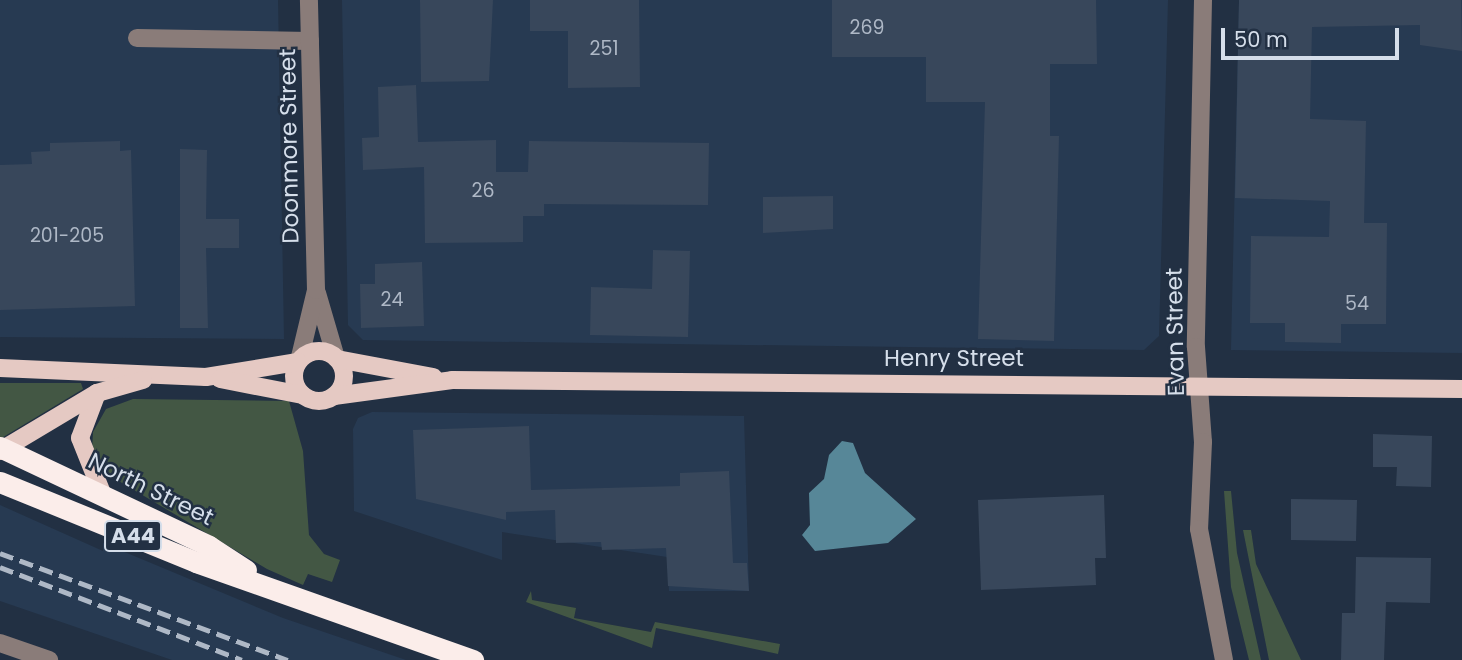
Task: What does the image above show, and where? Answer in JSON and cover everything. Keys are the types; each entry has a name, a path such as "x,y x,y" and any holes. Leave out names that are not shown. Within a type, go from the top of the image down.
{"highway":[{"name":"North Street","path":"2,449 102,493 209,546 269,584"},
{"name":"North Street","path":"0,482 196,562 269,584 473,660"}],"main road":[{"path":"0,368 210,377 320,401 334,396 344,378 337,359 321,351 298,362 210,377"},
{"name":"Henry Street","path":"337,359 447,380"},
{"path":"298,362 294,383 302,395"},
{"path":"2,449 97,393 160,376"},
{"name":"Henry Street","path":"334,396 447,380 1462,389"},
{"path":"97,393 80,438 102,493"}],"street":[{"name":"Doonmore Street","path":"298,362 316,290 309,0"},
{"name":"Evan Street","path":"1203,0 1199,529 1224,660"},
{"path":"136,38 310,41"},
{"name":"Doonmore Street","path":"316,290 337,359"},
{"path":"0,643 20,655 49,660"}],"shaded area":[{"path":"0,0 278,0 284,339 0,337"},
{"path":"342,0 1168,0 1159,336 1144,350 363,340 348,325"},
{"path":"1239,0 1462,0 1462,353 1231,350"},
{"path":"372,412 744,416 749,591 669,591 667,557 502,532 502,560 354,511 353,429 358,418"},
{"path":"842,441 853,443 865,473 916,519 888,543 815,551 802,535 810,525 809,493 824,479 829,455"},
{"path":"0,505 103,551 103,543 283,618 406,660 172,660 0,601"}],"green space":[{"path":"0,383 81,383 83,389 0,439"},
{"path":"133,399 289,401 303,451 309,535 324,554 340,560 332,582 308,574 303,585 267,569 112,477 92,451 93,432 106,409"},
{"path":"1224,491 1231,491 1237,553 1261,660 1249,660 1231,587"},
{"path":"1243,530 1251,530 1256,564 1301,660 1269,660"},
{"path":"531,591 532,600 576,608 574,618 651,632 655,622 780,644 778,654 656,628 652,648 526,602"}],"building":[{"path":"420,0 493,0 489,81 421,82"},
{"path":"530,0 639,0 640,87 568,88 568,31 530,31"},
{"path":"832,0 1096,0 1097,64 1050,64 1050,136 1059,136 1054,341 978,339 985,102 926,102 926,57 832,57"},
{"path":"1239,0 1461,0 1462,51 1420,45 1420,25 1312,27 1310,119 1366,121 1364,223 1387,223 1386,324 1341,324 1341,343 1285,342 1285,323 1250,323 1251,236 1329,237 1330,201 1235,198"},
{"path":"416,85 418,142 496,140 496,172 528,172 529,141 709,143 708,205 544,204 544,216 523,216 523,242 425,243 424,167 363,170 362,138 379,137 378,87"},
{"path":"120,141 120,151 131,150 135,306 0,310 0,165 32,164 31,152 50,151 50,143"},
{"path":"180,149 207,150 206,219 239,219 239,248 206,248 208,328 180,328"},
{"path":"833,196 833,229 763,233 763,197"},
{"path":"653,250 690,251 688,337 590,335 591,287 652,289"},
{"path":"422,262 424,326 361,328 360,284 375,284 375,264"},
{"path":"529,426 531,490 680,486 680,473 729,471 733,563 747,563 749,591 668,586 666,548 602,550 601,542 556,543 555,510 506,512 506,520 416,499 413,430"},
{"path":"1373,434 1432,436 1431,487 1396,486 1397,467 1373,467"},
{"path":"1104,495 1106,558 1095,558 1096,585 981,590 978,500"},
{"path":"1291,499 1357,500 1356,541 1291,540"},
{"path":"1356,557 1431,558 1430,603 1386,602 1384,660 1341,660 1342,613 1355,613"}],"railway":[{"path":"0,553 288,660"},
{"path":"0,567 242,660"}]}
